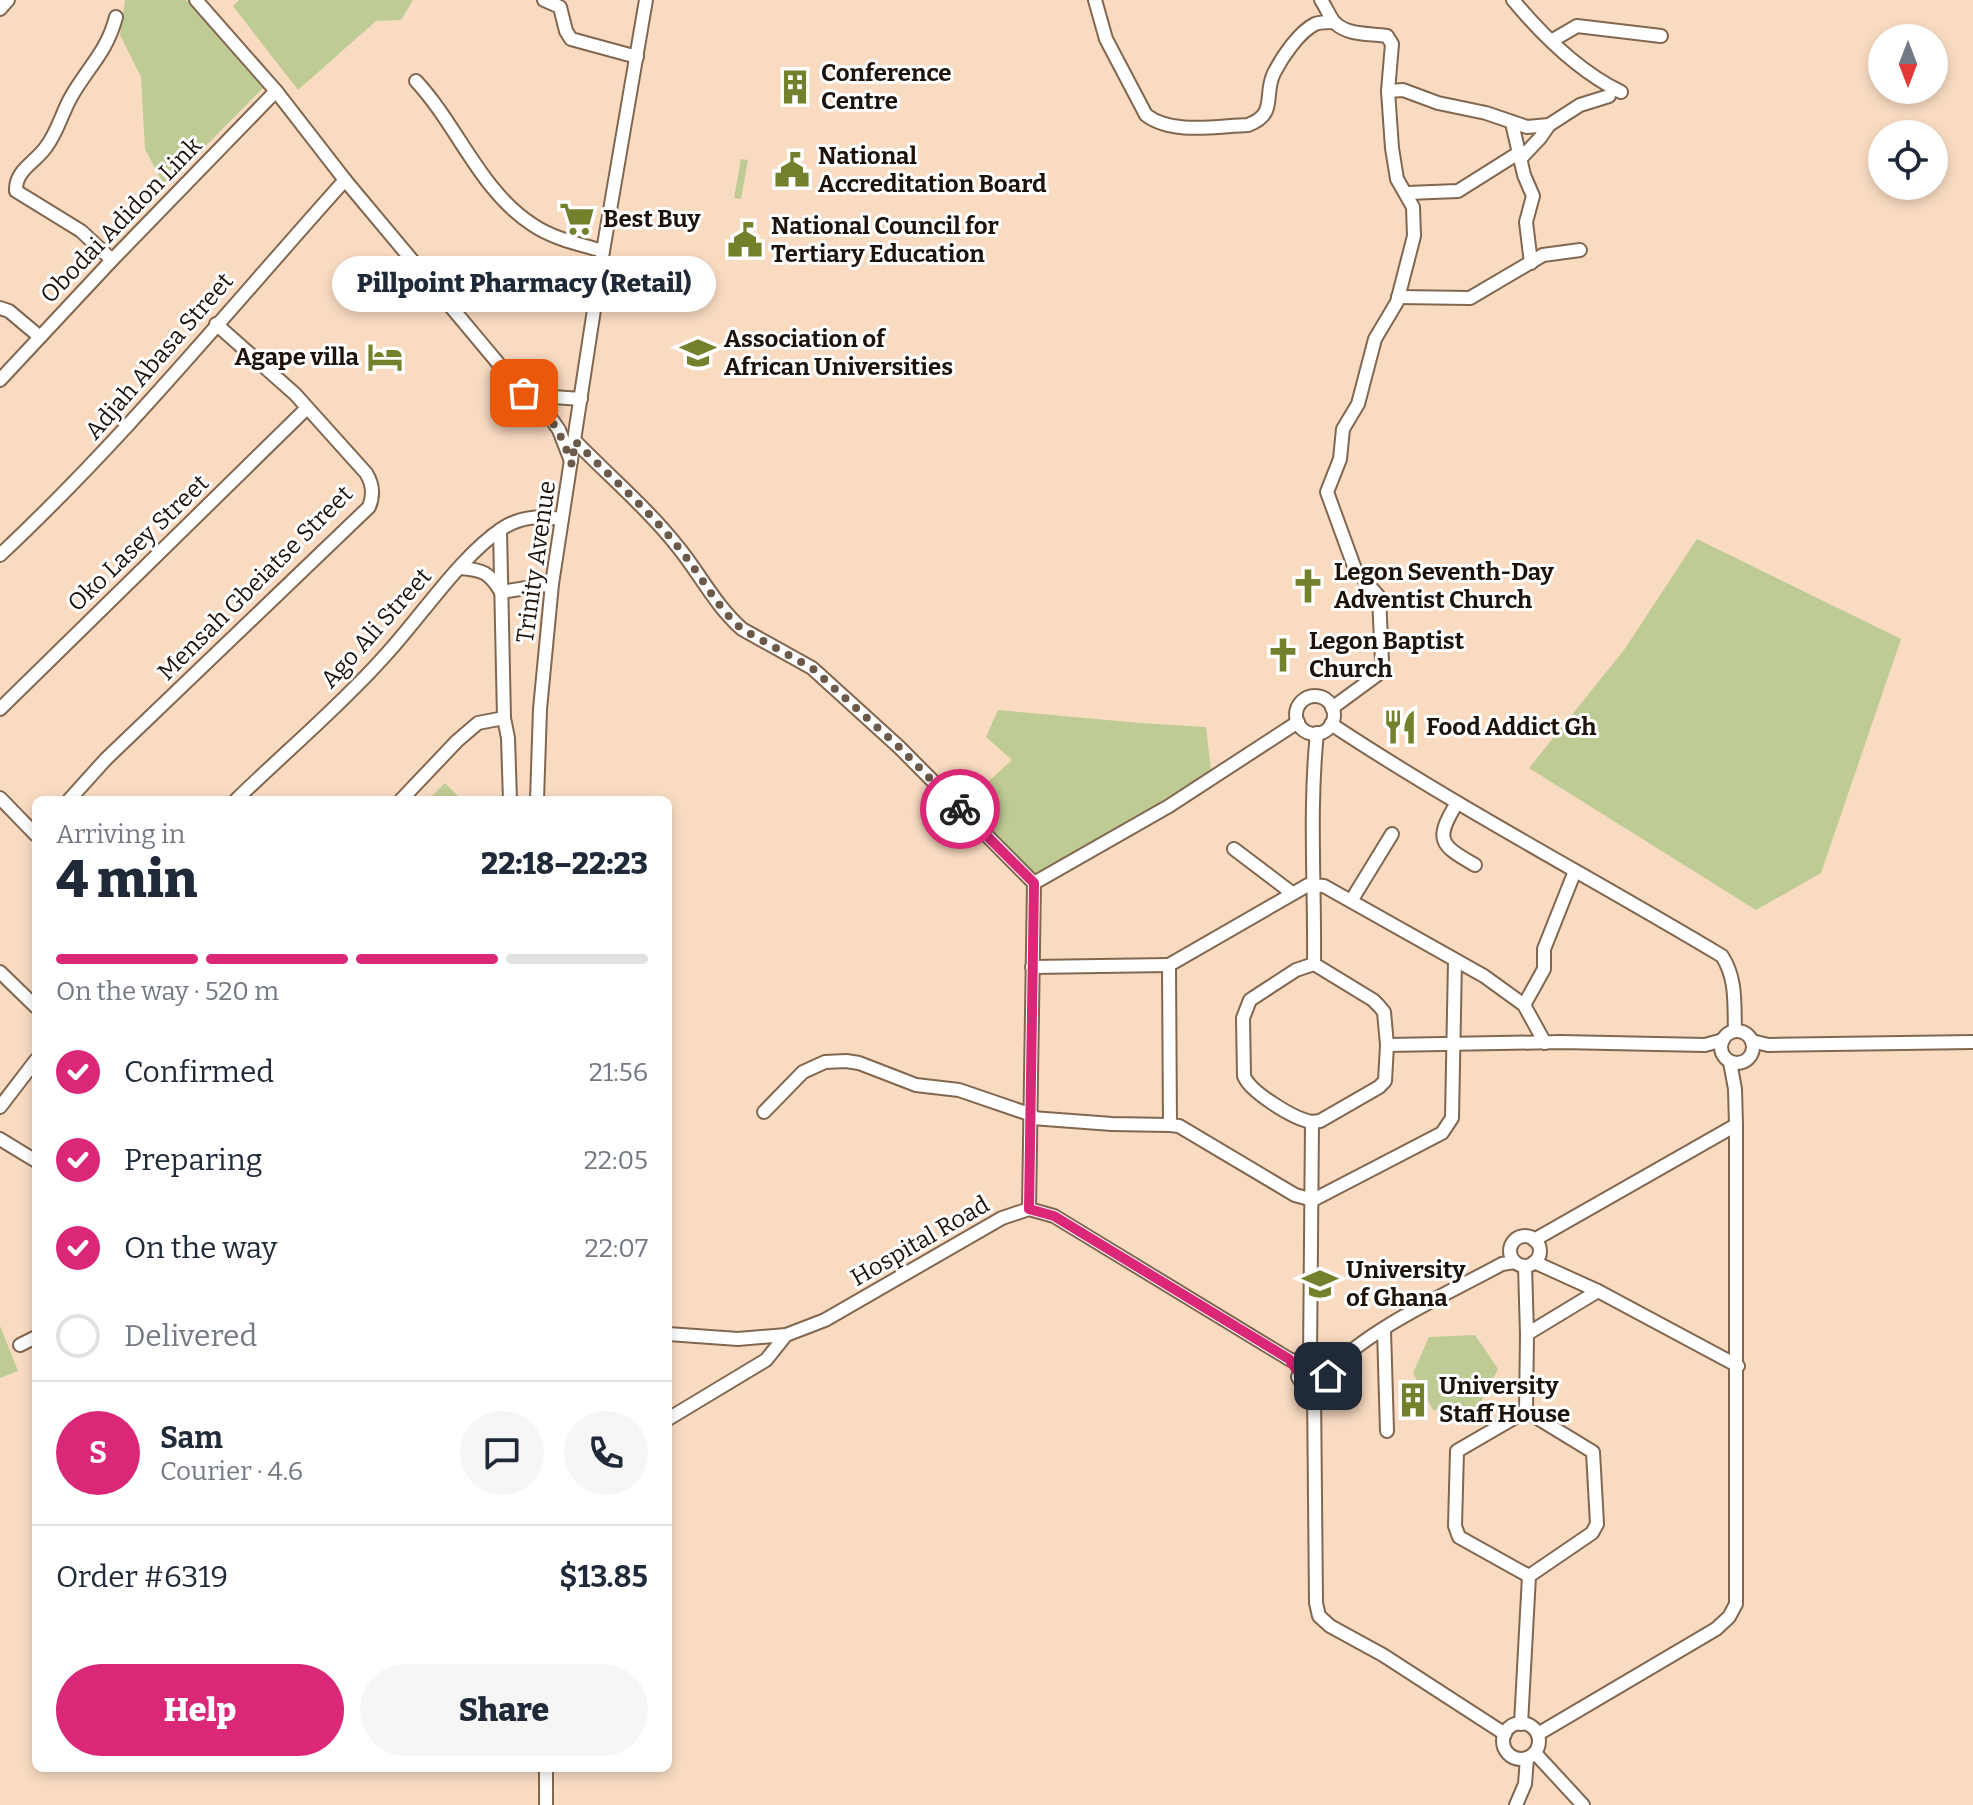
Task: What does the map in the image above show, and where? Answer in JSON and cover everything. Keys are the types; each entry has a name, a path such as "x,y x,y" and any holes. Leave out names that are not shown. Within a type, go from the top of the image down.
{"street":[{"path":"0,9 8,0"},
{"path":"196,0 276,91 345,180 518,387 548,414 559,430 572,465"},
{"path":"544,0 560,7 571,39 637,57"},
{"name":"Trinity Avenue","path":"537,796 540,709 552,584 603,251 646,0"},
{"path":"1095,0 1106,39 1146,115 1185,128 1257,122 1267,111 1274,73 1299,38 1316,23 1334,22"},
{"path":"1321,0 1334,22 1356,34 1387,36 1392,44 1388,91 1396,174 1413,207 1414,236 1398,297 1375,339 1358,404 1343,429 1340,459 1327,492 1355,569 1379,597 1381,668 1377,675 1332,708"},
{"path":"1407,193 1458,191 1520,155 1549,125 1580,105 1615,94 1588,74 1553,40 1542,35 1513,0"},
{"path":"112,260 81,231 15,188 17,177 47,147 71,96 110,39 116,17"},
{"path":"1553,40 1577,26 1661,36"},
{"path":"416,81 432,98 490,187 520,216 545,232 603,251"},
{"path":"1388,91 1403,90 1438,103 1486,113 1527,127 1549,125"},
{"name":"Obodai Adidon Link","path":"0,380 276,91"},
{"path":"1512,123 1524,175 1533,196 1526,222 1531,263"},
{"name":"Adjah Abasa Street","path":"0,555 48,511 119,437 345,180"},
{"path":"1398,297 1470,298 1551,253 1580,250"},
{"path":"0,308 9,311 40,337"},
{"name":"Mensah Gbeiatse Street","path":"73,796 106,759 369,507 372,498 371,481 307,408 216,324"},
{"path":"518,387 553,397 581,399"},
{"name":"Oko Lasey Street","path":"0,709 307,408"},
{"path":"575,441 680,548 708,591 733,621 812,668 899,747 1034,883 1029,1209"},
{"name":"Ago Ali Street","path":"240,796 382,660 460,568 500,530 518,519 540,516 562,519"},
{"path":"500,530 504,718 508,738 510,796"},
{"path":"460,568 476,569 491,575 501,592"},
{"path":"501,592 552,584"},
{"path":"1307,698 1325,699 1332,708 1331,724 1317,733 1305,731 1298,722 1299,705 1307,698"},
{"path":"405,796 478,723 504,718"},
{"path":"1034,883 1169,806 1298,722"},
{"path":"1331,724 1457,803 1722,956 1733,981 1735,1031 1722,1045 1387,1045"},
{"path":"1314,964 1311,787 1317,733"},
{"path":"0,798 32,831"},
{"path":"1457,803 1444,827 1443,841 1447,848 1475,865"},
{"path":"1351,901 1392,834"},
{"path":"1234,849 1292,893"},
{"path":"1524,1005 1544,969 1544,949 1575,871"},
{"path":"1032,967 1169,965 1292,893 1315,884 1484,976 1524,1005 1545,1043"},
{"path":"764,1112 803,1072 825,1062 859,1063 916,1085 959,1090 1032,1116 1179,1126 1295,1195 1313,1200 1442,1133 1448,1127 1452,1118 1455,960"},
{"path":"1314,964 1379,1006 1384,1012 1387,1045 1387,1076 1379,1087 1320,1121 1312,1122 1252,1090 1247,1084 1244,1076 1244,1009 1250,1000 1296,970 1314,964"},
{"path":"1169,965 1170,1125"},
{"path":"0,972 32,1003"},
{"path":"1735,1031 1742,1032 1752,1047"},
{"path":"1736,1062 1752,1047 1768,1045 1973,1042"},
{"path":"1538,1734 1716,1629 1729,1617 1736,1604 1736,1062 1722,1045"},
{"path":"0,1107 32,1065"},
{"path":"1312,1122 1312,1366 1324,1385 1314,1389 1300,1382 1312,1366 1339,1360 1384,1330 1517,1262 1550,1232 1736,1125"},
{"path":"0,1139 32,1159"},
{"name":"Hospital Road","path":"672,1334 738,1339 786,1335 825,1320 1002,1218 1029,1209 1042,1211 1067,1223 1289,1359 1312,1366"},
{"path":"1526,1411 1527,1334 1517,1262 1517,1239 1527,1237 1536,1244"},
{"path":"1517,1262 1598,1291 1738,1366"},
{"path":"1527,1334 1598,1291"},
{"path":"1384,1330 1387,1431"},
{"path":"672,1417 766,1360 786,1335"},
{"path":"20,1345 32,1339"},
{"path":"1314,1389 1316,1603 1319,1616 1330,1626 1383,1655 1505,1734"},
{"path":"1526,1411 1593,1452 1597,1524 1592,1533 1529,1576"},
{"path":"1526,1411 1457,1451 1455,1526 1459,1537 1529,1576"},
{"path":"1521,1724 1529,1576"},
{"path":"1516,1805 1525,1784 1531,1755 1539,1744 1538,1734 1531,1726 1512,1726 1505,1734 1504,1744 1508,1753 1517,1758 1531,1755"},
{"path":"1531,1755 1583,1805"},
{"path":"546,1772 546,1805"}],"green space":[{"path":"125,0 186,0 263,88 165,187 145,149 141,77 120,35"},
{"path":"239,0 413,0 401,20 376,21 298,90 233,6"},
{"path":"741,159 748,160 741,199 734,198"},
{"path":"1697,539 1901,639 1821,873 1756,910 1529,768 1624,650"},
{"path":"998,710 1206,727 1211,771 1035,877 964,804 1012,760 986,737"},
{"path":"445,783 458,796 432,796"},
{"path":"0,1326 18,1371 0,1378"},
{"path":"1475,1335 1498,1369 1477,1409 1433,1410 1413,1373 1429,1337"}],"way so far":[{"path":"524,393 548,414 559,430 572,465 575,441 680,548 708,591 733,621 754,637 812,668 899,747 960,809"}],"place":[{"name":"Conference Centre","path":"795,87"},
{"name":"National Accreditation Board","path":"792,170"},
{"name":"Best Buy","path":"577,219"},
{"name":"National Council for Tertiary Education","path":"745,240"},
{"name":"Association of African Universities","path":"698,353"},
{"name":"Agape villa","path":"385,357"},
{"name":"Pillpoint Pharmacy (Retail)","path":"524,393"},
{"name":"Legon Seventh-Day Adventist Church","path":"1308,586"},
{"name":"Legon Baptist Church","path":"1283,655"},
{"name":"Food Addict Gh","path":"1400,727"},
{"name":"University of Ghana","path":"1320,1284"},
{"name":"University Staff House","path":"1413,1400"}],"route":[{"path":"960,809 1034,883 1029,1209 1054,1216 1115,1252 1289,1359 1298,1372 1301,1364 1310,1359 1321,1362 1328,1376"}]}
